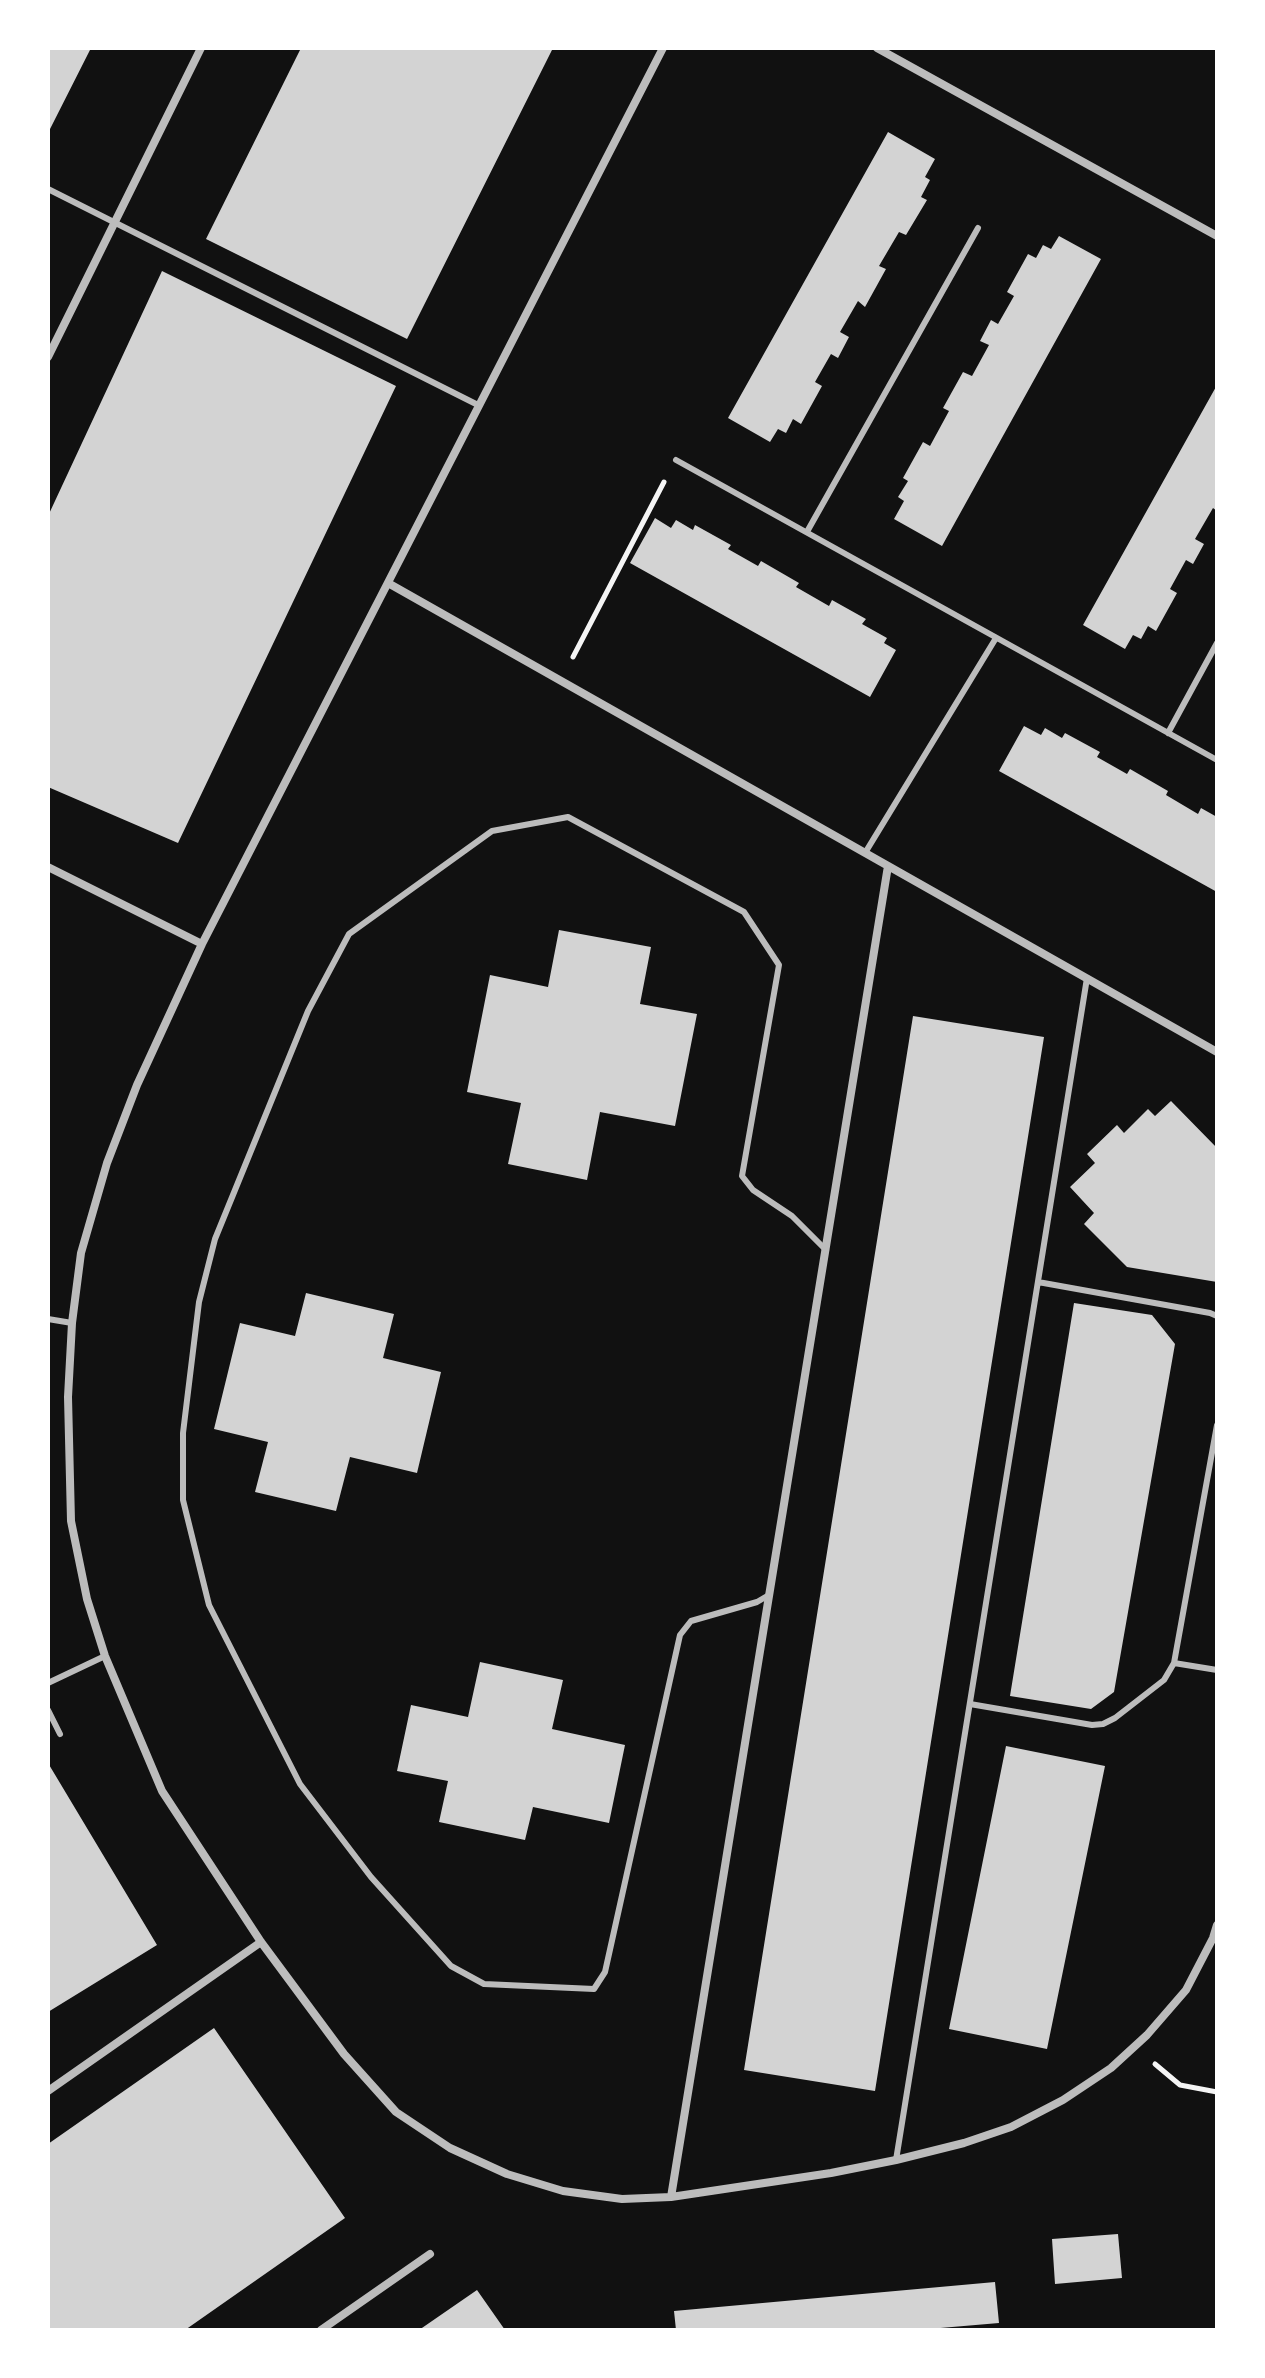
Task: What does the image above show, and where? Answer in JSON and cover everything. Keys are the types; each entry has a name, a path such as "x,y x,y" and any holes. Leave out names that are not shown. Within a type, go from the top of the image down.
{"street":[{"path":"48,357 201,48"},
{"path":"663,48 202,944 137,1085 107,1163 81,1253 72,1323 68,1397 71,1521 87,1599 105,1656 162,1791 261,1942 344,2054 396,2112 450,2148 507,2174 563,2191 622,2199 671,2197 896,2160 964,2143 1011,2127 1087,2084 1134,2047 1186,1990 1217,1925"},
{"path":"877,48 1217,236"},
{"path":"388,583 1217,1052"},
{"path":"671,2197 888,866"},
{"path":"48,867 202,944"},
{"path":"48,2091 261,1942"},
{"path":"321,2330 430,2254"}],"lane":[{"path":"48,189 478,405"},
{"path":"808,530 978,228"},
{"path":"676,460 808,530 1217,760"},
{"path":"865,853 996,638"},
{"path":"1168,733 1217,643"},
{"path":"769,1595 757,1602 691,1621 680,1635 605,1972 594,1989 484,1984 451,1966 371,1877 300,1784 209,1605 183,1500 183,1433 199,1302 215,1239 308,1011 349,934 492,831 568,817 744,912 779,965 742,1176 753,1190 792,1216 826,1250"},
{"path":"896,2160 1087,978"},
{"path":"1038,1282 1217,1316"},
{"path":"48,1319 72,1323"},
{"path":"970,1704 1092,1725 1103,1724 1164,1680 1174,1663 1217,1425"},
{"path":"48,1683 105,1656"},
{"path":"1174,1663 1217,1670"},
{"path":"48,1710 60,1734"}],"path":[{"path":"561,681 676,460"},
{"path":"1134,2047 1180,2085 1217,2092"}],"building":[{"path":"48,48 91,48 48,133"},
{"path":"301,48 553,48 407,339 206,239"},
{"path":"888,132 935,159 925,177 930,180 921,197 927,200 906,235 899,232 879,266 886,269 865,307 858,301 840,332 849,337 838,358 831,354 815,382 822,386 801,424 793,419 786,433 778,429 770,442 728,418"},
{"path":"1059,236 1101,259 942,546 894,519 904,501 898,497 908,481 903,478 923,442 930,446 949,411 943,408 963,372 972,376 989,345 980,341 991,320 998,324 1014,296 1007,292 1028,254 1036,258 1043,245 1051,249"},
{"path":"162,271 396,386 178,843 48,787 48,516"},
{"path":"1217,385 1217,511 1213,508 1195,539 1204,544 1193,564 1186,560 1170,589 1177,593 1156,631 1148,626 1141,639 1133,635 1125,649 1083,625"},
{"path":"655,518 671,528 676,520 693,530 695,525 731,545 728,549 758,566 761,561 799,583 796,587 829,606 832,600 866,619 862,624 887,638 884,643 896,650 870,697 630,563"},
{"path":"1024,726 1041,735 1045,728 1062,738 1065,733 1100,752 1097,757 1127,774 1130,769 1168,791 1166,795 1198,814 1201,808 1217,817 1217,892 999,771"},
{"path":"559,930 651,947 640,1004 697,1014 675,1126 600,1112 587,1180 508,1164 521,1103 467,1092 490,975 548,987"},
{"path":"913,1016 1044,1037 875,2091 744,2070"},
{"path":"1171,1101 1217,1148 1217,1282 1127,1267 1084,1224 1094,1213 1070,1187 1095,1163 1087,1154 1117,1125 1124,1133 1148,1109 1155,1116"},
{"path":"306,1293 394,1314 383,1358 441,1372 417,1473 350,1457 336,1511 255,1492 268,1442 214,1429 240,1323 295,1336"},
{"path":"1074,1303 1152,1315 1175,1344 1114,1692 1091,1709 1010,1696"},
{"path":"480,1662 563,1680 552,1729 625,1745 609,1823 533,1807 525,1840 439,1822 448,1781 397,1771 411,1705 468,1717"},
{"path":"1006,1746 1105,1766 1047,2049 949,2029"},
{"path":"48,1763 157,1945 48,2012"},
{"path":"214,2028 345,2218 185,2330 48,2330 48,2144"},
{"path":"1118,2234 1122,2278 1055,2284 1052,2239"},
{"path":"995,2282 999,2323 917,2330 676,2330 674,2311"},
{"path":"477,2290 505,2330 419,2330"}]}
